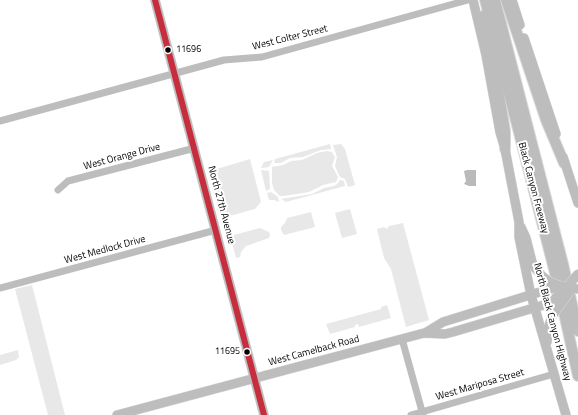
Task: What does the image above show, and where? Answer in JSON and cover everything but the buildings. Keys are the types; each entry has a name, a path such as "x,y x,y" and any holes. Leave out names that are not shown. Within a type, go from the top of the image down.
{"highway":[{"path":"479,0 501,106 505,131 505,149"},
{"name":"Black Canyon Freeway","path":"485,0 554,265 578,376"},
{"path":"490,0 528,146 578,350"},
{"path":"495,0 561,256 578,331"},
{"name":"Black Canyon Freeway","path":"501,0 572,291"},
{"path":"506,0 546,120 564,163"}],"main road":[{"name":"North 27th Avenue","path":"155,0 264,415"},
{"name":"North Black Canyon Highway","path":"473,0 500,132 505,149 519,222 519,237 531,295 566,415"},
{"path":"512,0 578,203"},
{"path":"519,222 526,238 535,268 550,282 572,291"},
{"path":"548,353 548,329 552,316 572,291 578,274"},
{"name":"West Camelback Road","path":"117,415 424,333 443,322 543,291 572,291"},
{"name":"West Camelback Road","path":"424,333 446,334 547,304 572,291"}],"street":[{"name":"West Colter Street","path":"0,121 224,60 262,56 468,0"},
{"name":"West Orange Drive","path":"58,190 68,181 195,148"},
{"name":"West Medlock Drive","path":"0,288 216,230"},
{"path":"402,339 422,414"},
{"name":"West Mariposa Street","path":"411,415 422,414 554,374"}],"shaded area":[{"path":"330,144 331,149 321,150 303,157 290,158 281,163 274,163 275,159"},
{"path":"341,144 345,149 355,185 348,187 345,179 340,177 335,166 337,157 333,145"},
{"path":"327,151 332,152 335,157 332,166 338,177 336,182 323,185 309,192 284,196 280,196 274,190 272,183 272,167 283,165 291,161 302,160 317,153"},
{"path":"250,159 261,202 255,209 222,218 210,171"},
{"path":"273,160 269,167 261,168 264,162"},
{"path":"261,170 269,171 270,189 266,191"},
{"path":"476,170 476,186 464,184 466,181 464,171"},
{"path":"340,180 344,181 345,186 286,202 281,199 312,194 324,188 334,186"},
{"path":"271,192 278,197 279,202 269,200 267,193"},
{"path":"350,209 357,234 342,238 335,213"},
{"path":"311,212 315,227 284,235 281,227 287,218"},
{"path":"403,223 429,320 406,327 391,269 384,258 377,229 384,227 387,229 389,226"},
{"path":"260,228 269,232 269,238 246,246 241,252 240,257 236,258 230,236"},
{"path":"32,285 65,415 48,415 15,289"},
{"path":"387,305 391,318 359,327 358,324 355,325 355,327 330,334 326,324 381,309 381,307"},
{"path":"18,350 19,357 16,360 0,365 0,355"}],"transit line":[{"path":"155,0 264,415"}],"place":[{"name":"11696","path":"168,50"},
{"name":"11695","path":"247,352"}]}
